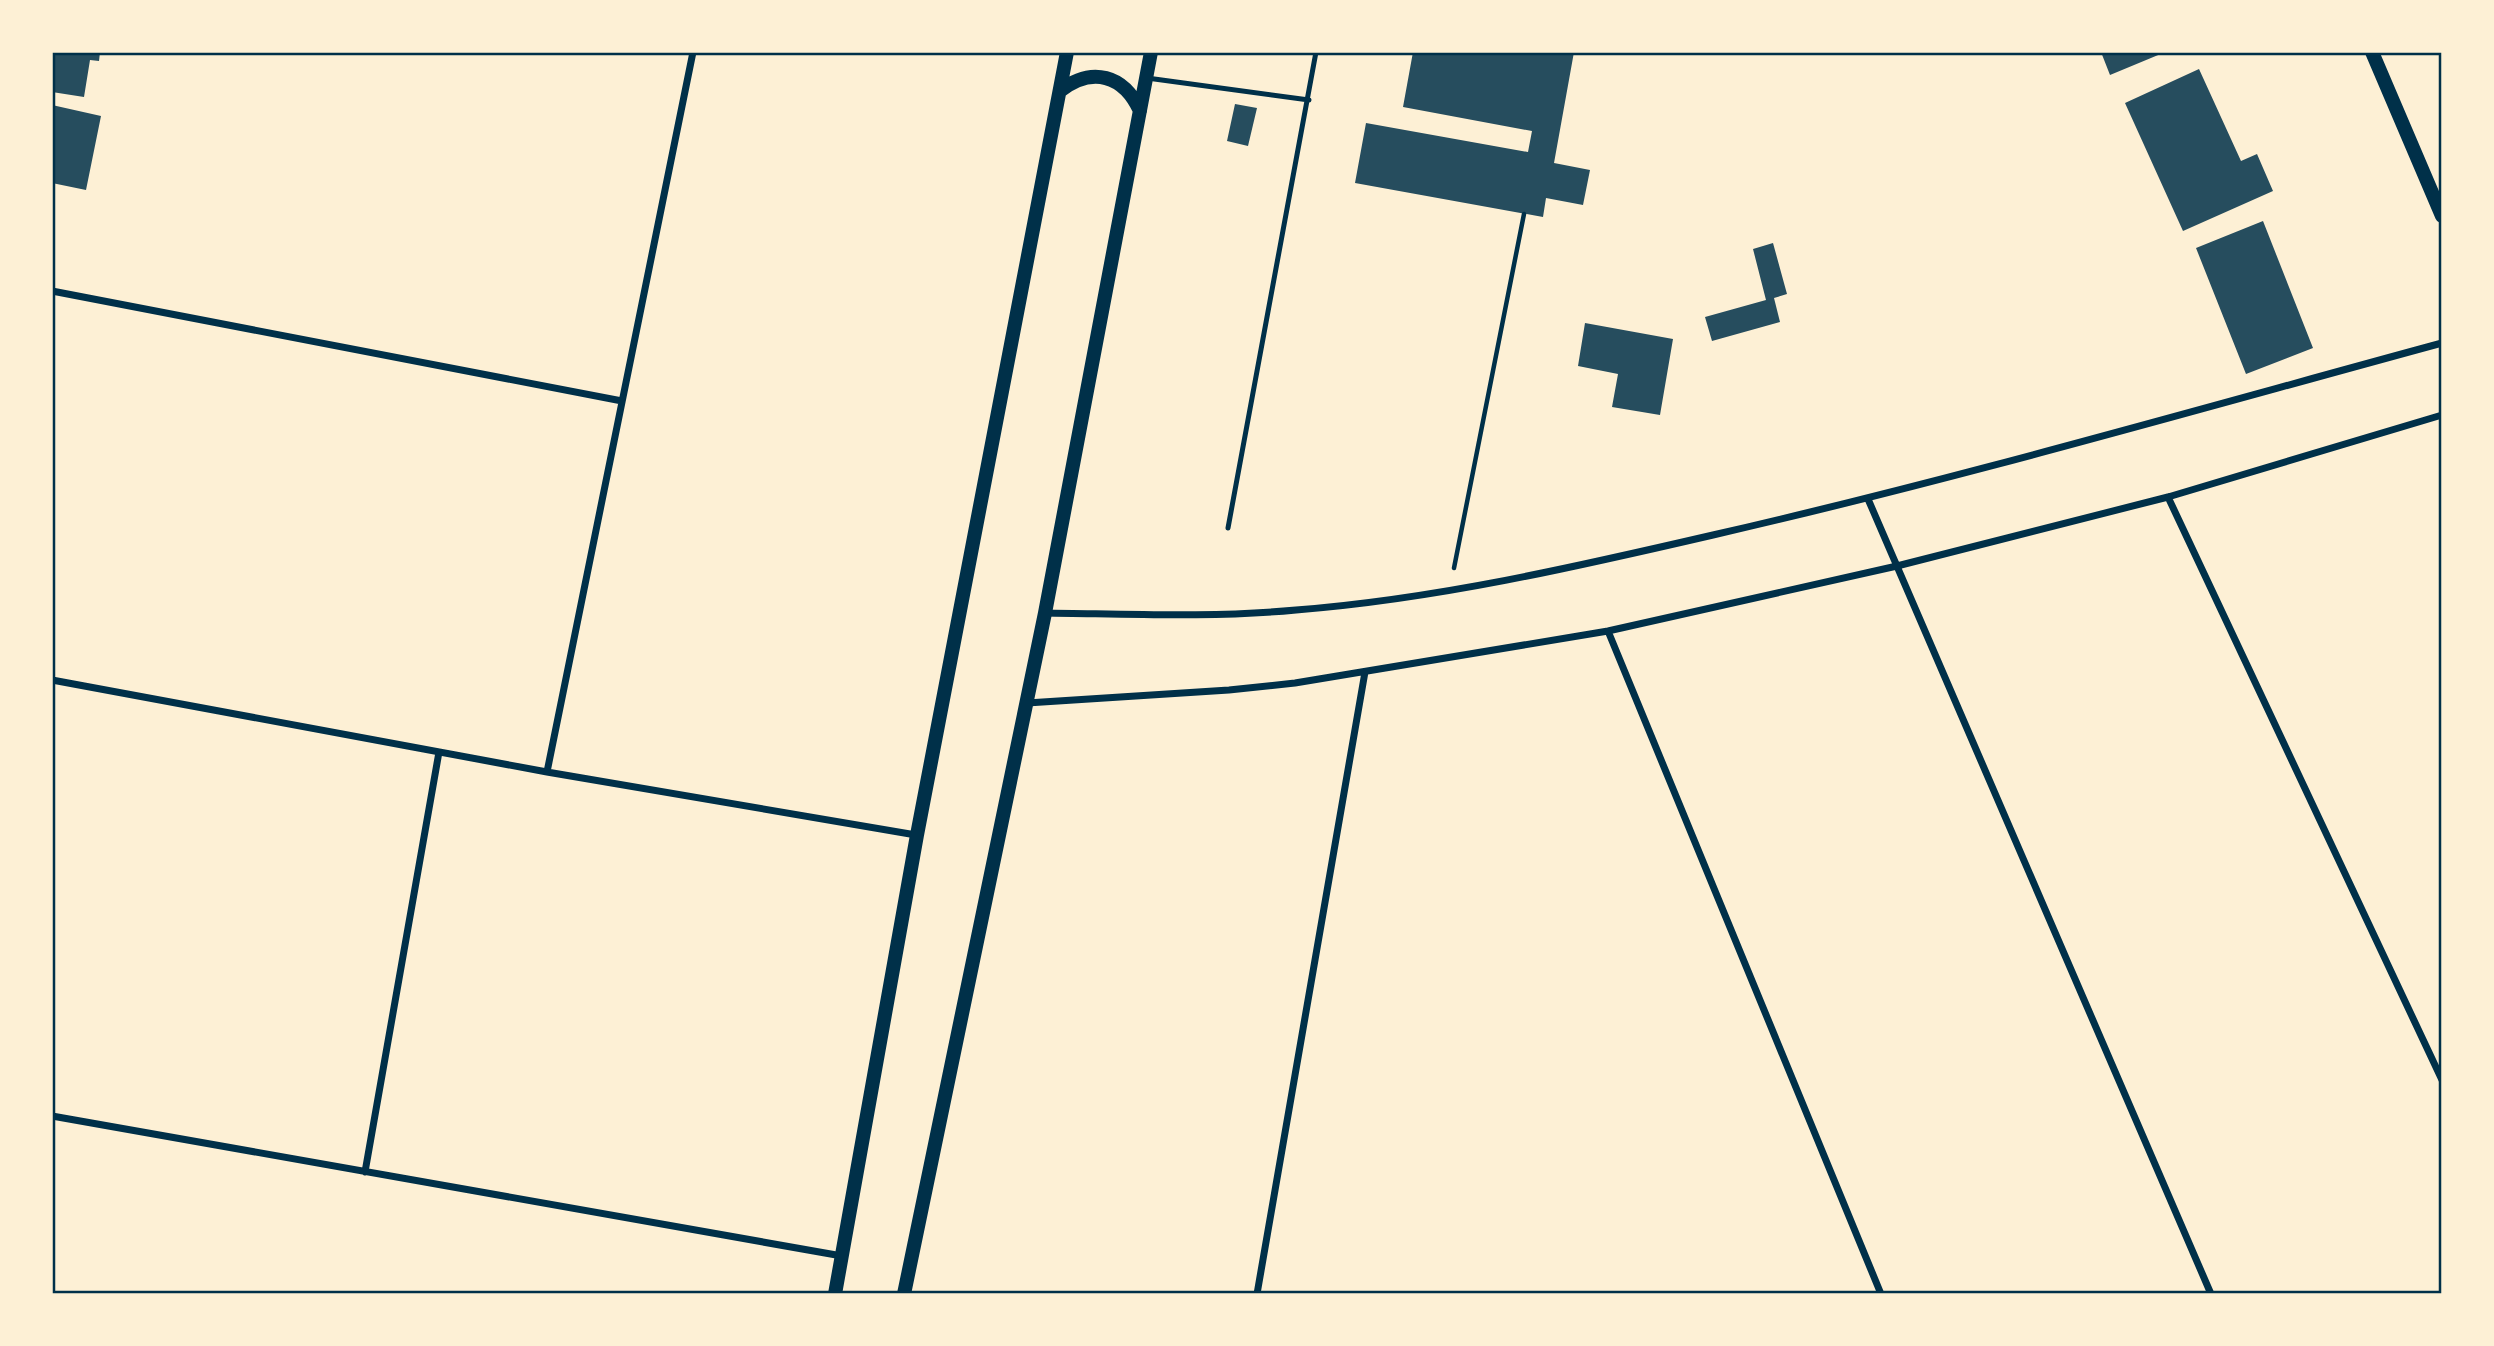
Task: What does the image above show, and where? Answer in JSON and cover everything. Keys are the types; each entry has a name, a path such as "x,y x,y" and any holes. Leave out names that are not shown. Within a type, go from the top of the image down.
{"main road":[{"path":"835,1293 917,835 1067,52"},
{"path":"904,1293 1045,613 1151,52"},
{"path":"2372,52 2441,216"},
{"path":"1060,90 1085,77 1113,80 1130,93 1140,111"}],"street":[{"path":"547,772 693,52"},
{"path":"52,291 622,401"},
{"path":"1045,613 1223,616 1324,607 1449,590 1583,565 1868,499 2441,343"},
{"path":"1026,704 1229,690 1366,672 1608,631 1897,566 2168,498 2441,415"},
{"path":"2168,498 2441,1080"},
{"path":"1868,499 2211,1293"},
{"path":"1608,631 1881,1293"},
{"path":"1257,1293 1366,672"},
{"path":"52,680 547,772 917,835"},
{"path":"365,1172 439,752"},
{"path":"52,1116 842,1256"}],"lane":[{"path":"1228,528 1316,52"},
{"path":"1147,78 1308,100"}],"path":[{"path":"1449,590 1524,214"}],"building":[{"path":"52,52 100,52 99,61 90,60 84,97 52,92"},
{"path":"1413,52 1574,52 1554,163 1590,170 1583,205 1546,198 1543,217 1355,183 1366,123 1528,152 1532,131 1403,107"},
{"path":"2101,52 2163,52 2163,53 2110,75"},
{"path":"2199,69 2241,161 2257,154 2273,191 2183,231 2125,103"},
{"path":"1235,104 1257,108 1248,146 1227,141"},
{"path":"52,105 101,116 86,190 52,183"},
{"path":"2263,221 2313,348 2246,374 2196,248"},
{"path":"1773,243 1787,294 1774,298 1780,322 1712,341 1705,317 1766,300 1753,249"},
{"path":"1585,323 1673,339 1660,415 1612,407 1618,374 1578,366"}]}
